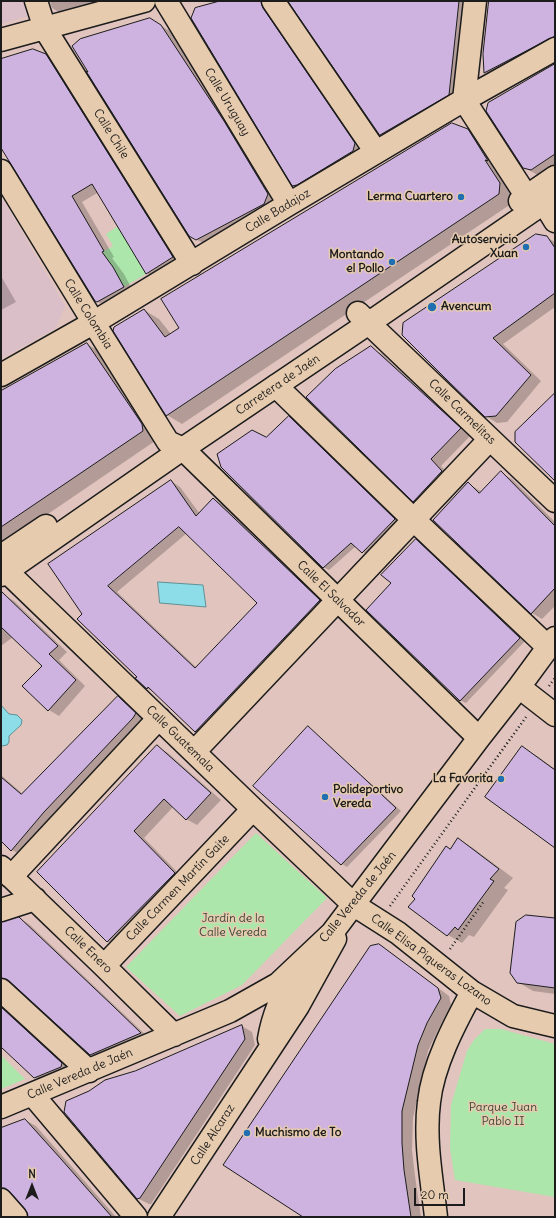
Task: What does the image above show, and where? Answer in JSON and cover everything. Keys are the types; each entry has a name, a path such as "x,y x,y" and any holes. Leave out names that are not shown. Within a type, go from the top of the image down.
{"street":[{"name":"Calle Chile","path":"36,1 44,28 192,264"},
{"path":"1,40 144,1"},
{"name":"Calle Uruguay","path":"166,1 289,204"},
{"path":"272,1 376,152"},
{"path":"475,1 464,100 541,206"},
{"name":"Calle Badajoz","path":"1,375 94,323 376,152 555,49"},
{"name":"Calle Colombia","path":"1,171 94,323 176,446"},
{"name":"Carretera de Jaén","path":"2,567 364,318 541,206 555,176"},
{"name":"Carretera de Jaén","path":"176,446 276,386 364,318"},
{"name":"Calle Carmelitas","path":"364,318 555,501"},
{"path":"276,386 414,520 551,642"},
{"path":"194,752 490,439"},
{"name":"Calle El Salvador","path":"176,446 479,738"},
{"name":"Calle Guatemala","path":"2,567 253,810 354,905"},
{"name":"Calle Vereda de Jaén","path":"1,1107 230,1011 278,984 332,933 519,687 551,642"},
{"path":"519,687 555,715"},
{"path":"6,872 159,718"},
{"name":"Calle Carmen Martín Gaite","path":"104,966 253,810"},
{"name":"Calle Enero","path":"6,872 174,1035"},
{"path":"1,910 35,899"},
{"name":"Calle Elisa Piqueras Lozano","path":"354,905 380,920 398,933 472,992 513,1016 555,1026"},
{"name":"Calle Alcaraz","path":"159,1217 266,1052 298,1006 354,905"},
{"name":"Calle Alcaraz","path":"266,1052 272,1022 278,1005 298,965"},
{"path":"1,990 89,1071"},
{"path":"436,1217 428,1132 429,1101 434,1079 450,1034 472,992"},
{"path":"230,1011 245,1010 256,1019 263,1034 266,1052"},
{"path":"32,1094 136,1217"},
{"path":"1,1200 16,1217"}],"path":[{"path":"380,920 555,678"},
{"path":"438,966 484,900"}],"shaded area":[{"path":"1,1 27,1 32,15 1,24"},
{"path":"1,196 65,306 56,328 1,359"}],"green space":[{"path":"118,226 146,274 124,287 102,252 113,246 106,234"},
{"name":"Jardín de la Calle Vereda","path":"256,833 327,898 242,985 180,1016 126,967"},
{"name":"Parque Juan Pablo II","path":"485,1029 501,1029 555,1044 555,1197 455,1180 450,1148 451,1105 467,1051 474,1040"},
{"path":"1,1055 25,1079 1,1089"}],"water":[{"path":"158,582 203,585 206,607 160,603"},
{"path":"1,705 9,714 17,715 22,720 21,725 9,736 9,742 7,745 2,746 1,745"}],"building":[{"path":"220,1 261,1 263,8 355,143 353,151 297,185 292,186 191,18 195,8"},
{"path":"288,1 459,1 449,95 380,135"},
{"path":"489,1 555,1 555,36 484,73 483,54"},
{"path":"150,18 161,25 224,121 268,194 264,204 196,240 189,236 72,46 80,39"},
{"path":"33,49 46,54 173,257 146,274 92,184 72,196 104,251 102,252 113,267 124,287 97,302 1,148 1,59"},
{"path":"555,64 555,154 531,170 523,168 486,111 488,103"},
{"path":"452,123 468,129 500,183 499,194 166,416 113,331 114,327 144,309 165,337 179,328 161,299"},
{"path":"536,234 547,236 555,248 555,293 493,338 531,375 496,416 485,417 402,335 403,323"},
{"path":"87,343 142,424 143,431 1,527 1,391"},
{"path":"371,346 461,428 431,459 442,471 413,502 306,397 335,369"},
{"path":"555,393 555,481 515,442 515,432"},
{"path":"289,416 395,519 362,553 351,543 323,568 221,467 217,454 252,430 266,437"},
{"path":"501,471 555,526 555,588 531,614 433,520 468,482 479,493"},
{"path":"171,480 196,516 213,498 320,600 195,732 148,687 147,689 135,678 137,677 77,619 82,614 48,564","holes":["179,527 257,603 195,668 108,586"]},
{"path":"416,539 520,638 460,701 366,610 391,583 381,575"},
{"path":"1,591 58,646 49,654 76,680 48,711 22,686 42,666 1,627"},
{"path":"118,696 136,713 133,718 44,812 11,851 1,841 1,777 21,794"},
{"name":"Polideportivo Vereda","path":"308,726 396,808 341,865 253,786"},
{"path":"157,745 211,793 186,820 164,799 134,831 175,873 107,942 37,872"},
{"path":"522,746 555,770 555,848 485,797"},
{"path":"458,838 499,869 490,879 494,881 458,930 455,927 447,936 408,907 415,899 412,896 446,846 450,849"},
{"path":"526,915 555,918 555,988 517,983 510,973 516,922"},
{"path":"19,917 141,1033 90,1055 9,981 1,978 1,922"},
{"path":"379,944 438,988 441,998 427,1023 418,1045 402,1111 404,1170 411,1217 303,1217 223,1165 370,946"},
{"path":"1,1007 62,1063 61,1067 34,1078 1,1047"},
{"path":"242,1025 245,1039 140,1198 137,1199 64,1112 66,1101 89,1091 105,1080 135,1071"},
{"path":"25,1119 112,1217 28,1217 25,1209 10,1192 5,1188 1,1188 1,1128"}],"place":[{"name":"Lerma Cuartero","path":"461,197"},
{"name":"Autoservicio Xuan","path":"526,247"},
{"name":"Montando el Pollo","path":"392,262"},
{"name":"Avencum","path":"432,307"},
{"name":"La Favorita","path":"501,779"},
{"name":"Polideportivo Vereda","path":"325,797"},
{"name":"Muchismo de To","path":"247,1133"}]}
